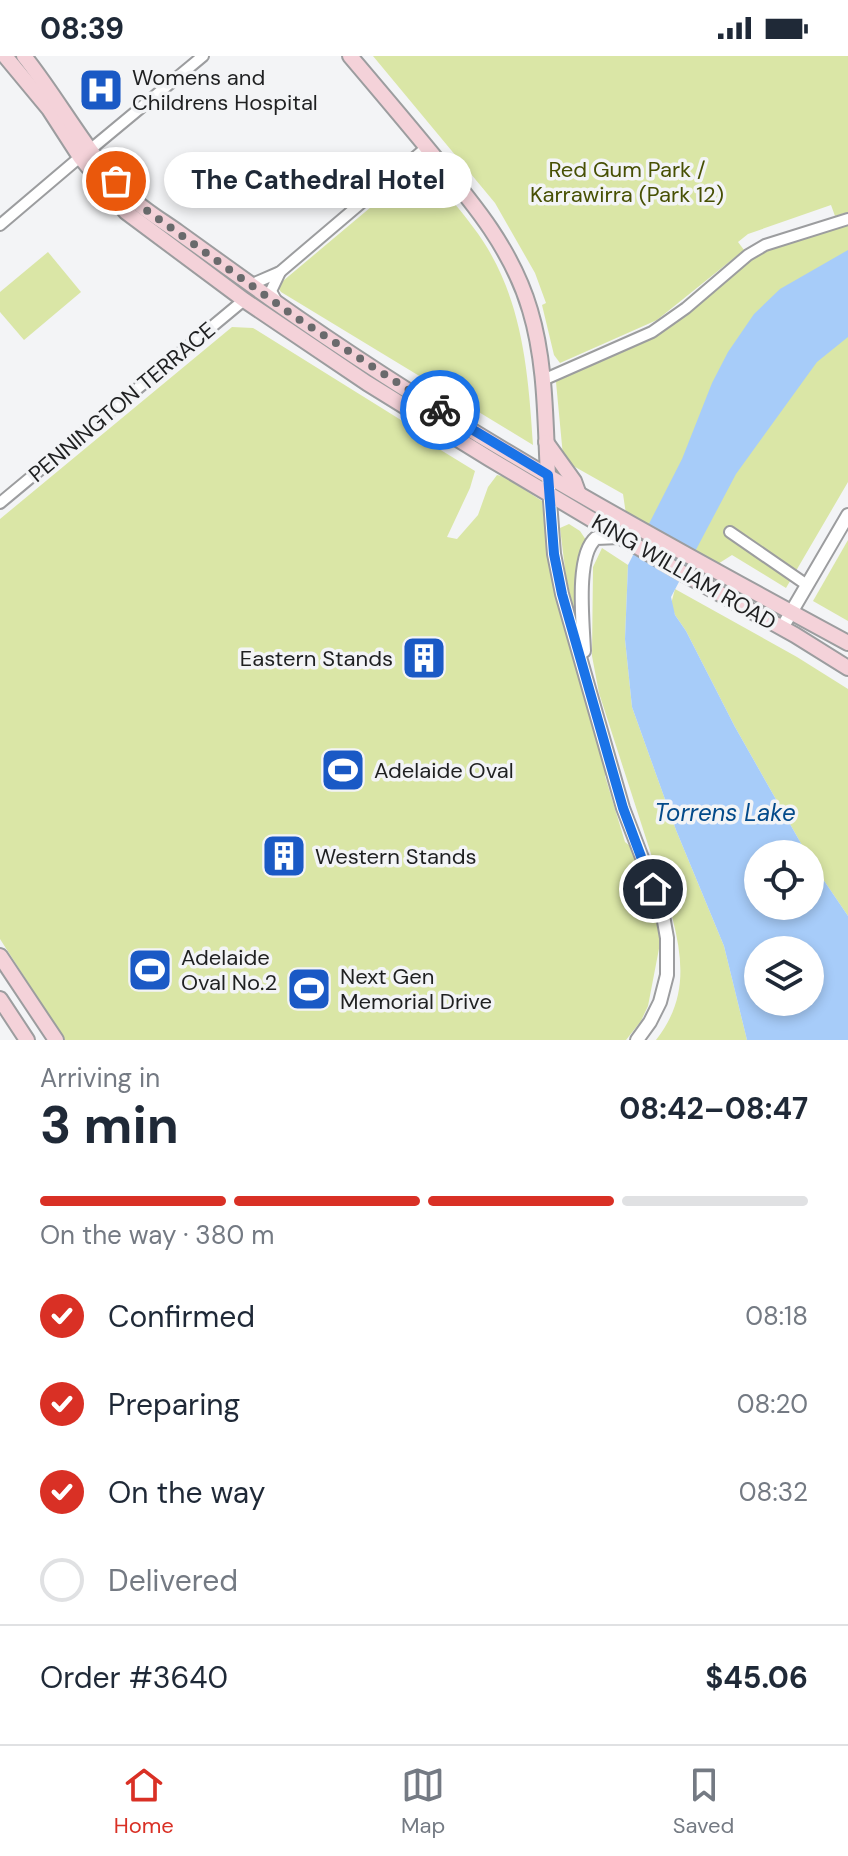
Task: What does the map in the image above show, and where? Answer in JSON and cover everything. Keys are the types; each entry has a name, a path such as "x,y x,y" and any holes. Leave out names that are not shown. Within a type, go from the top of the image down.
{"main road":[{"name":"KING WILLIAM ROAD","path":"5,56 86,153 137,203 250,285 467,428 710,569 848,643"},
{"name":"KING WILLIAM ROAD","path":"24,56 50,89 86,153 126,212 244,300 367,383 550,495 848,668"},
{"path":"350,56 486,220 507,254 531,312 543,380 548,475"},
{"path":"244,300 257,297 278,304"},
{"path":"546,442 574,481 578,492"},
{"path":"0,956 56,1040"},
{"path":"21,987 0,999 27,1040"}],"street":[{"path":"0,225 203,56"},
{"path":"250,285 280,272 427,147"},
{"path":"543,380 652,332 686,308 748,255 765,245 848,219"},
{"path":"278,304 271,291 280,272"},
{"name":"PENNINGTON TERRACE","path":"1,502 244,300"},
{"path":"548,475 558,575 623,808 662,910 667,938 667,975 660,1002 637,1040"},
{"path":"782,628 848,515"},
{"path":"730,532 807,585"},
{"path":"585,675 583,582 586,551 596,538 619,537"}],"green space":[{"name":"Red Gum Park / Karrawirra (Park 12)","path":"373,56 848,56 848,212 835,216 831,205 748,234 738,242 744,250 657,320 560,363 554,355 542,305 546,303 535,273 495,203"},
{"name":"Red Gum Park / Karrawirra (Park 12)","path":"421,165 473,227 502,277 520,331 533,445 281,292 277,286"},
{"name":"Red Gum Park / Karrawirra (Park 12)","path":"848,223 848,482 786,588 732,555 710,569 627,521 623,494 568,463 563,456 556,382 645,338 764,251"},
{"path":"48,252 81,292 24,340 0,312 0,292"},
{"path":"232,327 253,328 417,430 426,441 475,471 447,537 457,539 478,515 488,487 497,475 542,501 548,559 608,772 605,776 625,842 630,846 644,879 662,933 648,1006 626,1040 65,1040 0,939 0,519"},
{"path":"569,524 580,531 586,540 580,554 580,622 577,623 566,577 560,528"},
{"path":"848,540 848,621 813,601"},
{"path":"602,548 628,565 625,639 632,707 676,830 724,946 747,1040 656,1040 677,998 680,956 659,868 653,860 599,693 592,656 593,567"},
{"path":"675,589 848,689 848,916 824,881 824,840 799,840 735,727 671,604"}],"water":[{"name":"Torrens Lake","path":"848,250 848,337 817,362 736,474 671,597 675,615 799,840 744,840 744,920 824,920 824,881 848,916 848,1040 747,1040 724,946 676,830 632,707 625,639 628,565 682,459 712,383 728,352 754,314 780,289"}],"way so far":[{"path":"116,181 146,210 297,318 440,410"}],"place":[{"name":"Womens and Childrens Hospital","path":"101,90"},
{"name":"The Cathedral Hotel","path":"116,181"},
{"name":"Eastern Stands","path":"424,658"},
{"name":"Adelaide Oval","path":"343,770"},
{"name":"Western Stands","path":"284,856"},
{"name":"Adelaide Oval No.2","path":"150,970"},
{"name":"Next Gen Memorial Drive","path":"309,989"}],"route":[{"path":"440,410 548,475 554,554 562,594 623,808 653,889"}]}
